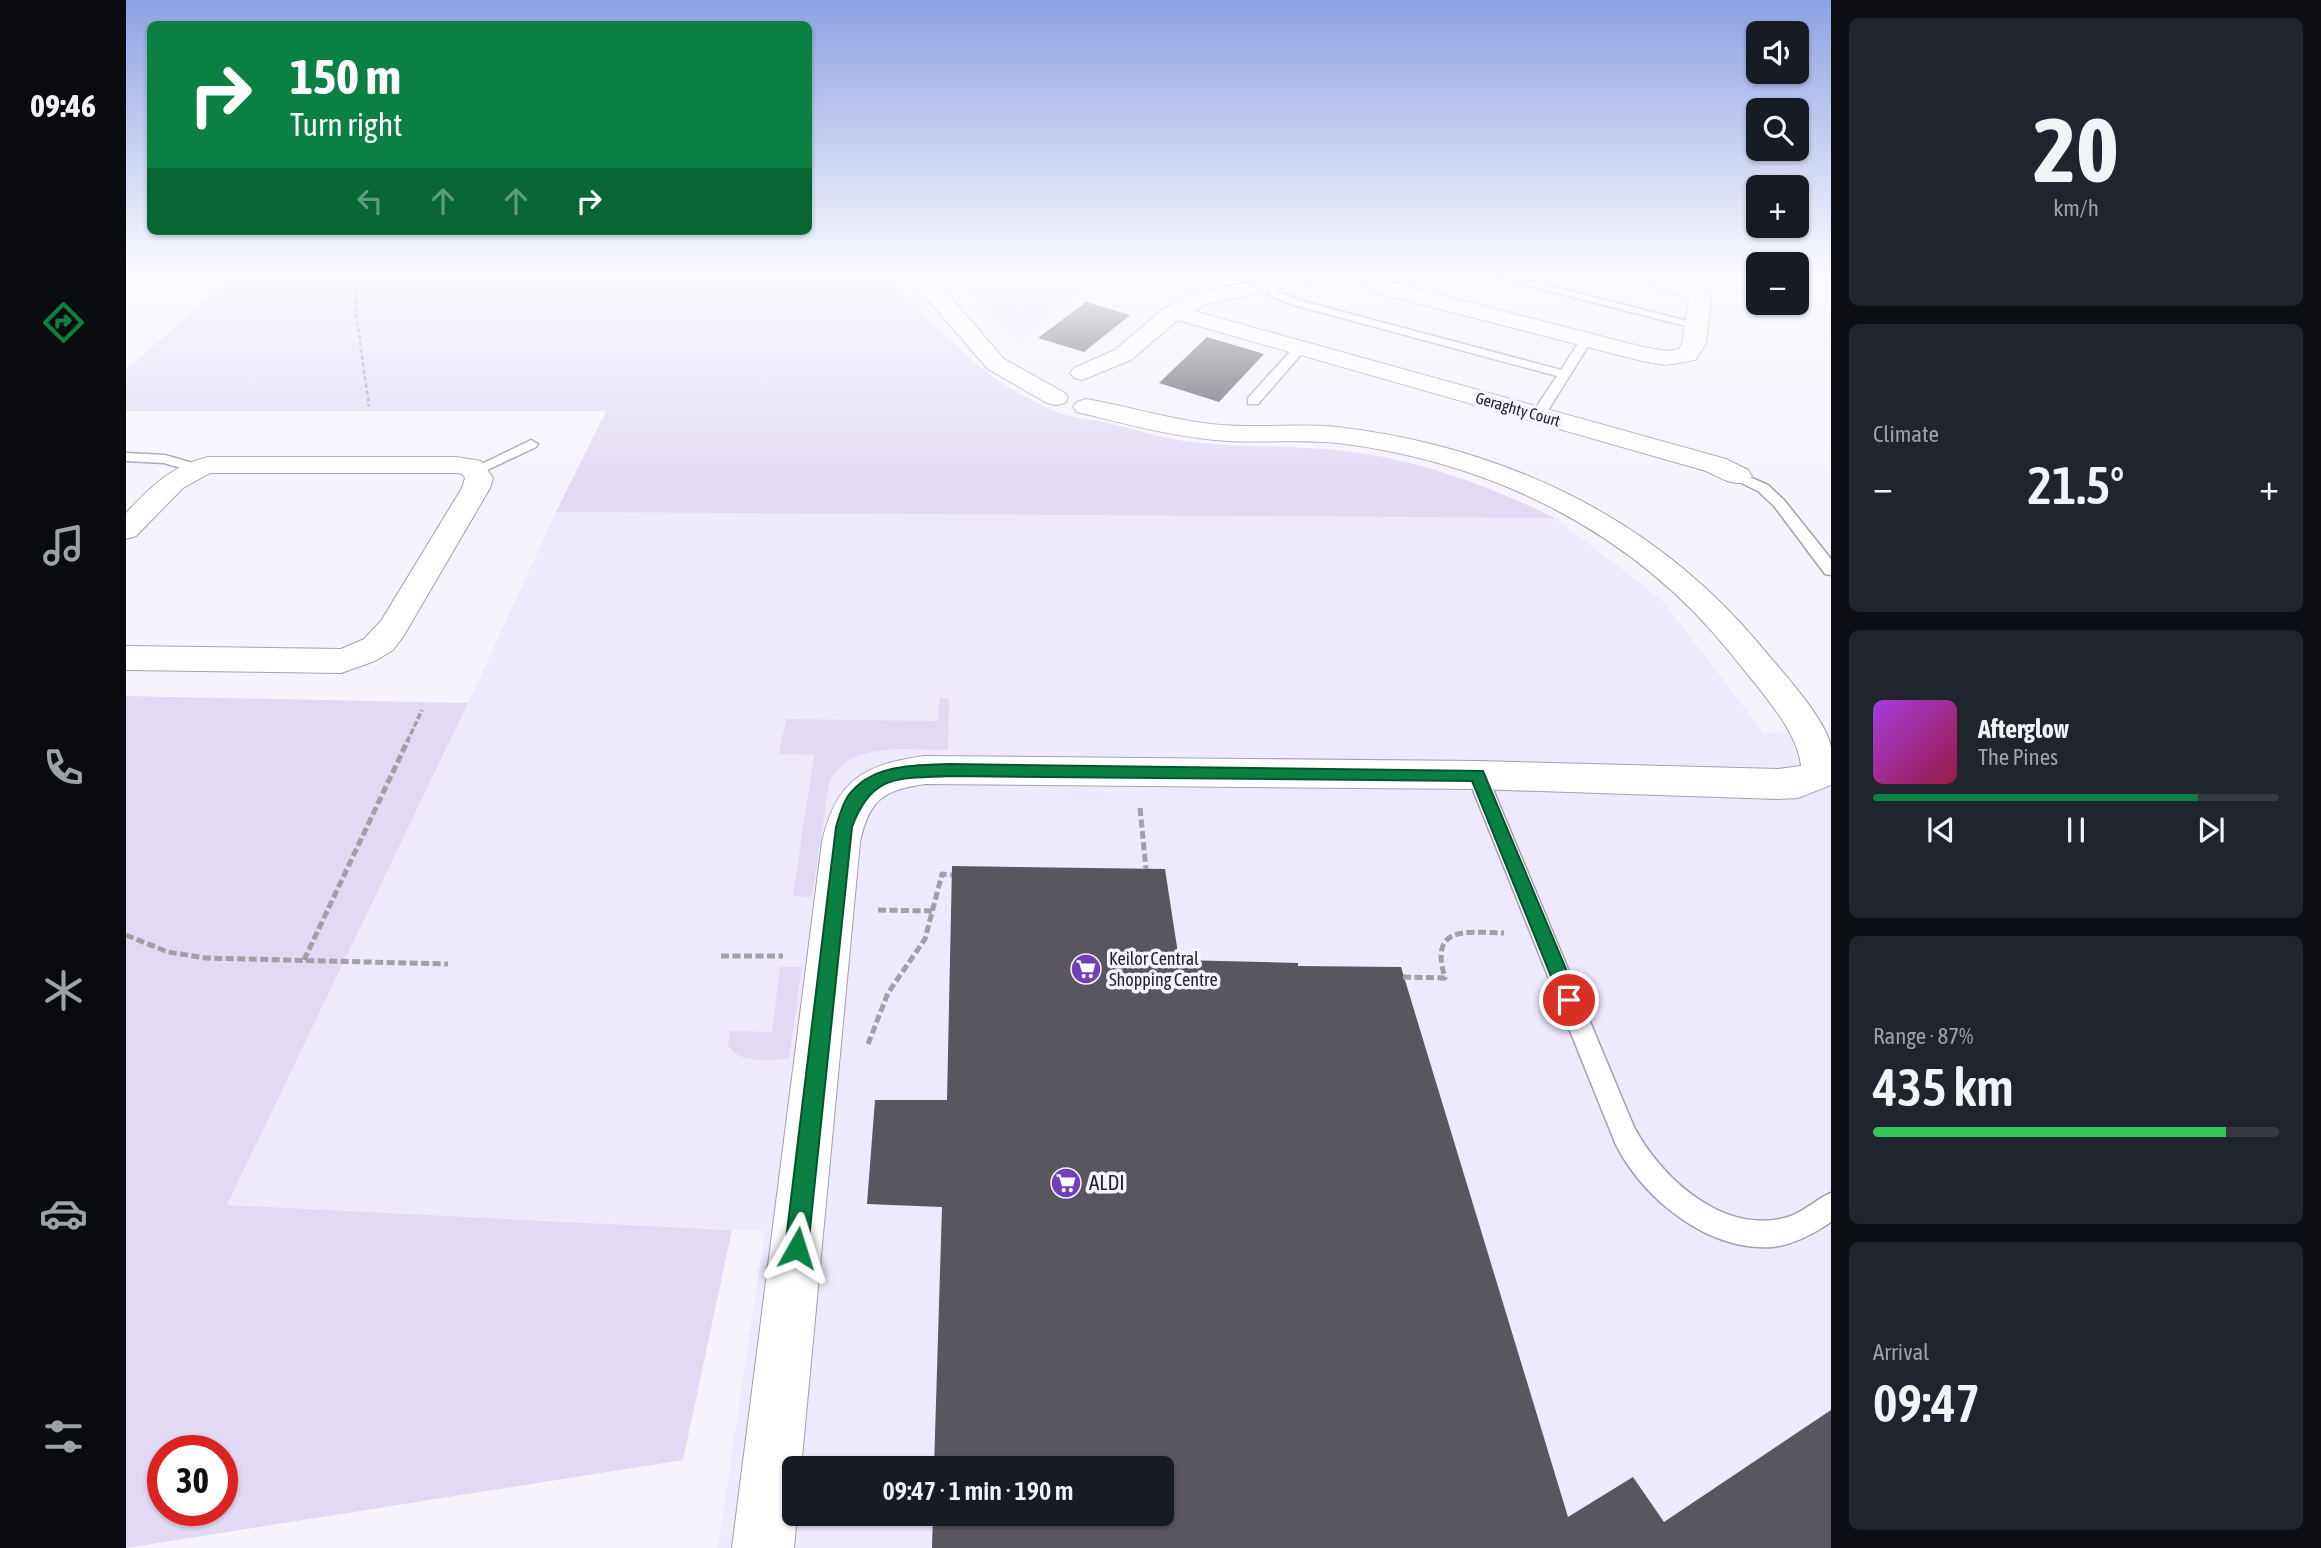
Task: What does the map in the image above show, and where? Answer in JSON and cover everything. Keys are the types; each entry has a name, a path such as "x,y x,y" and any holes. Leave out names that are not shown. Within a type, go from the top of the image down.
{"street":[{"path":"980,344 1003,370 1064,403 1214,432 1263,416"},
{"path":"763,1548 841,842 848,813 863,790 877,780 901,772 925,770 1477,775 1778,784 1810,780 1819,774 1821,764 1817,751 1783,698 1698,596 1644,551 1579,508 1509,476 1406,446 1336,435 1263,416 1159,407 1116,386 1105,377 1067,373 1001,352 988,344"},
{"path":"1056,398 1052,392 1055,381 1067,373 1123,355 1136,344"},
{"name":"Geraghty Court","path":"1287,344 1716,465 1738,476"},
{"path":"1602,344 1656,358 1677,358 1691,351 1693,344"},
{"path":"1086,407 1111,401 1118,392 1116,386 1123,355"},
{"path":"126,530 175,479 195,468 222,464 456,465 476,470 479,478 476,488 392,629 380,645 362,655 341,661 126,658"}],"lane":[{"path":"1452,344 1563,374"},
{"path":"1538,415 1583,344"},
{"path":"1263,416 1300,348"},
{"path":"476,470 531,444"},
{"path":"126,457 165,459 195,468"},
{"path":"1738,476 1763,488 1779,503 1831,570"},
{"path":"1477,775 1625,1136 1643,1168 1660,1186 1707,1219 1739,1230 1765,1234 1789,1231 1831,1206"}],"path":[{"path":"360,344 369,405"},
{"path":"304,960 422,710"},
{"path":"904,970 925,939 942,874 952,875"},
{"path":"1403,977 1445,978 1440,949 1455,935 1464,932 1542,932"},
{"path":"126,935 168,952 206,958 448,964"}],"shaded area":[{"path":"155,344 954,344 1003,383 1058,413 1181,441 1325,449 1399,460 1479,485 1555,518 556,512 606,411 126,411 126,370"},
{"name":"Keilor Central Shopping Centre","path":"556,512 1555,518 1662,600 1764,733 1831,732 1831,1548 718,1548 765,1231 227,1205 468,703"},
{"path":"126,696 468,703 227,1205 732,1230 683,1460 126,1548"},
{"path":"940,697 949,699 948,750 881,750 850,760 838,770 829,784 812,897 793,896 814,755 779,754 786,719 938,721"},
{"path":"780,967 802,967 789,1059 754,1059 738,1055 728,1044 730,1031 772,1032"}],"building":[{"path":"1059,344 1094,344 1084,352"},
{"path":"1199,344 1231,344 1264,354 1219,402 1159,383"},
{"path":"952,866 1165,869 1179,960 1298,963 1298,966 1401,967 1568,1517 1633,1477 1664,1522 1831,1410 1831,1548 932,1548 933,1526 1174,1526 1174,1456 934,1456 942,1207 867,1204 875,1100 947,1100"}],"place":[{"name":"Keilor Central Shopping Centre","path":"1086,969"},
{"name":"ALDI","path":"1066,1183"}],"route":[{"path":"797,1248 844,827 853,802 863,790 877,780 901,772 949,770 1477,775 1569,1000"}]}
